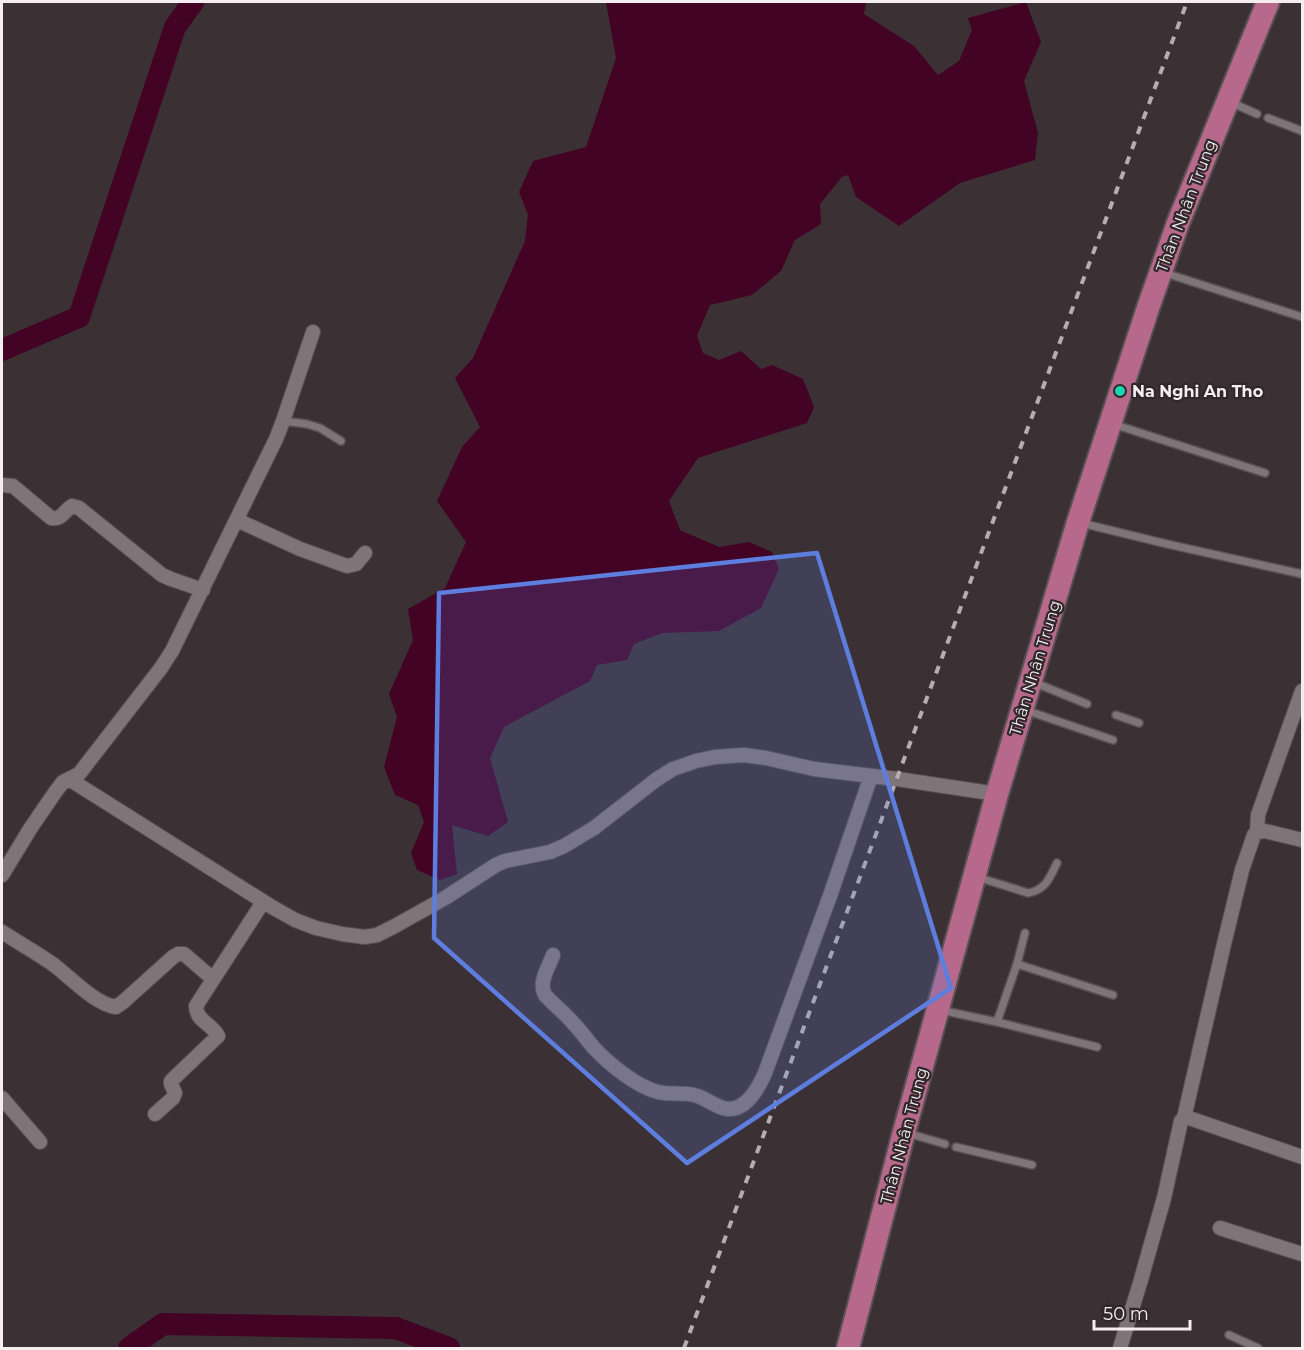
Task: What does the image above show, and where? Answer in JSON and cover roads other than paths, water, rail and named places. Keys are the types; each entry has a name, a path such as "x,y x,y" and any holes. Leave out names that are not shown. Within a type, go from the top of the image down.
{"main road":[{"name":"Thân Nhân Trung","path":"848,1348 904,1132 997,795 1078,522 1178,223 1268,2"}],"street":[{"path":"2,875 56,791 63,782 79,774 172,651 283,421 313,332"},
{"path":"2,485 13,486 51,518 62,517 72,506 79,507 162,575 202,590"},
{"path":"237,520 300,549 347,566 356,564 365,553"},
{"path":"1120,1348 1164,1198 1179,1127 1184,1118 1242,870 1251,842 1257,832 1258,815 1302,691"},
{"path":"69,779 262,902 295,920 316,928 365,937 377,935 403,922 496,865 550,852 564,846 594,828 657,779 673,769 696,761 744,755 814,769 997,795"},
{"path":"554,955 542,983 542,990 595,1049 628,1077 656,1092 696,1095 725,1108 734,1108 751,1097 765,1073 871,776"},
{"path":"1257,832 1265,831 1302,840"},
{"path":"155,1114 173,1098 175,1093 171,1081 218,1036 215,1030 198,1016 196,1010 198,1001 262,902"},
{"path":"2,932 109,1006 117,1007 178,954 184,954 213,979"},
{"path":"2,1098 40,1142"},
{"path":"1184,1118 1302,1157"},
{"path":"1220,1228 1302,1254"}],"lane":[{"path":"1227,102 1257,114"},
{"path":"1268,118 1302,131"},
{"path":"1161,271 1302,317"},
{"path":"283,421 320,428 341,441"},
{"path":"1111,423 1265,473"},
{"path":"1078,522 1302,574"},
{"path":"1030,681 1087,704"},
{"path":"1022,709 1113,740"},
{"path":"1116,715 1139,723"},
{"path":"975,876 1028,893 1035,892 1045,886 1057,863"},
{"path":"997,1022 1017,964 1024,933"},
{"path":"1017,964 1113,995"},
{"path":"938,1009 1097,1047"},
{"path":"904,1132 945,1144"},
{"path":"956,1147 1032,1165"},
{"path":"1229,1335 1257,1348"}],"waterway":[{"path":"2,350 79,317 175,27 193,2"},
{"path":"129,1348 163,1324 396,1328 449,1348"}],"railway":[{"path":"684,1348 1187,2"}],"place":[{"name":"Na Nghi An Tho","path":"1120,391"}]}
